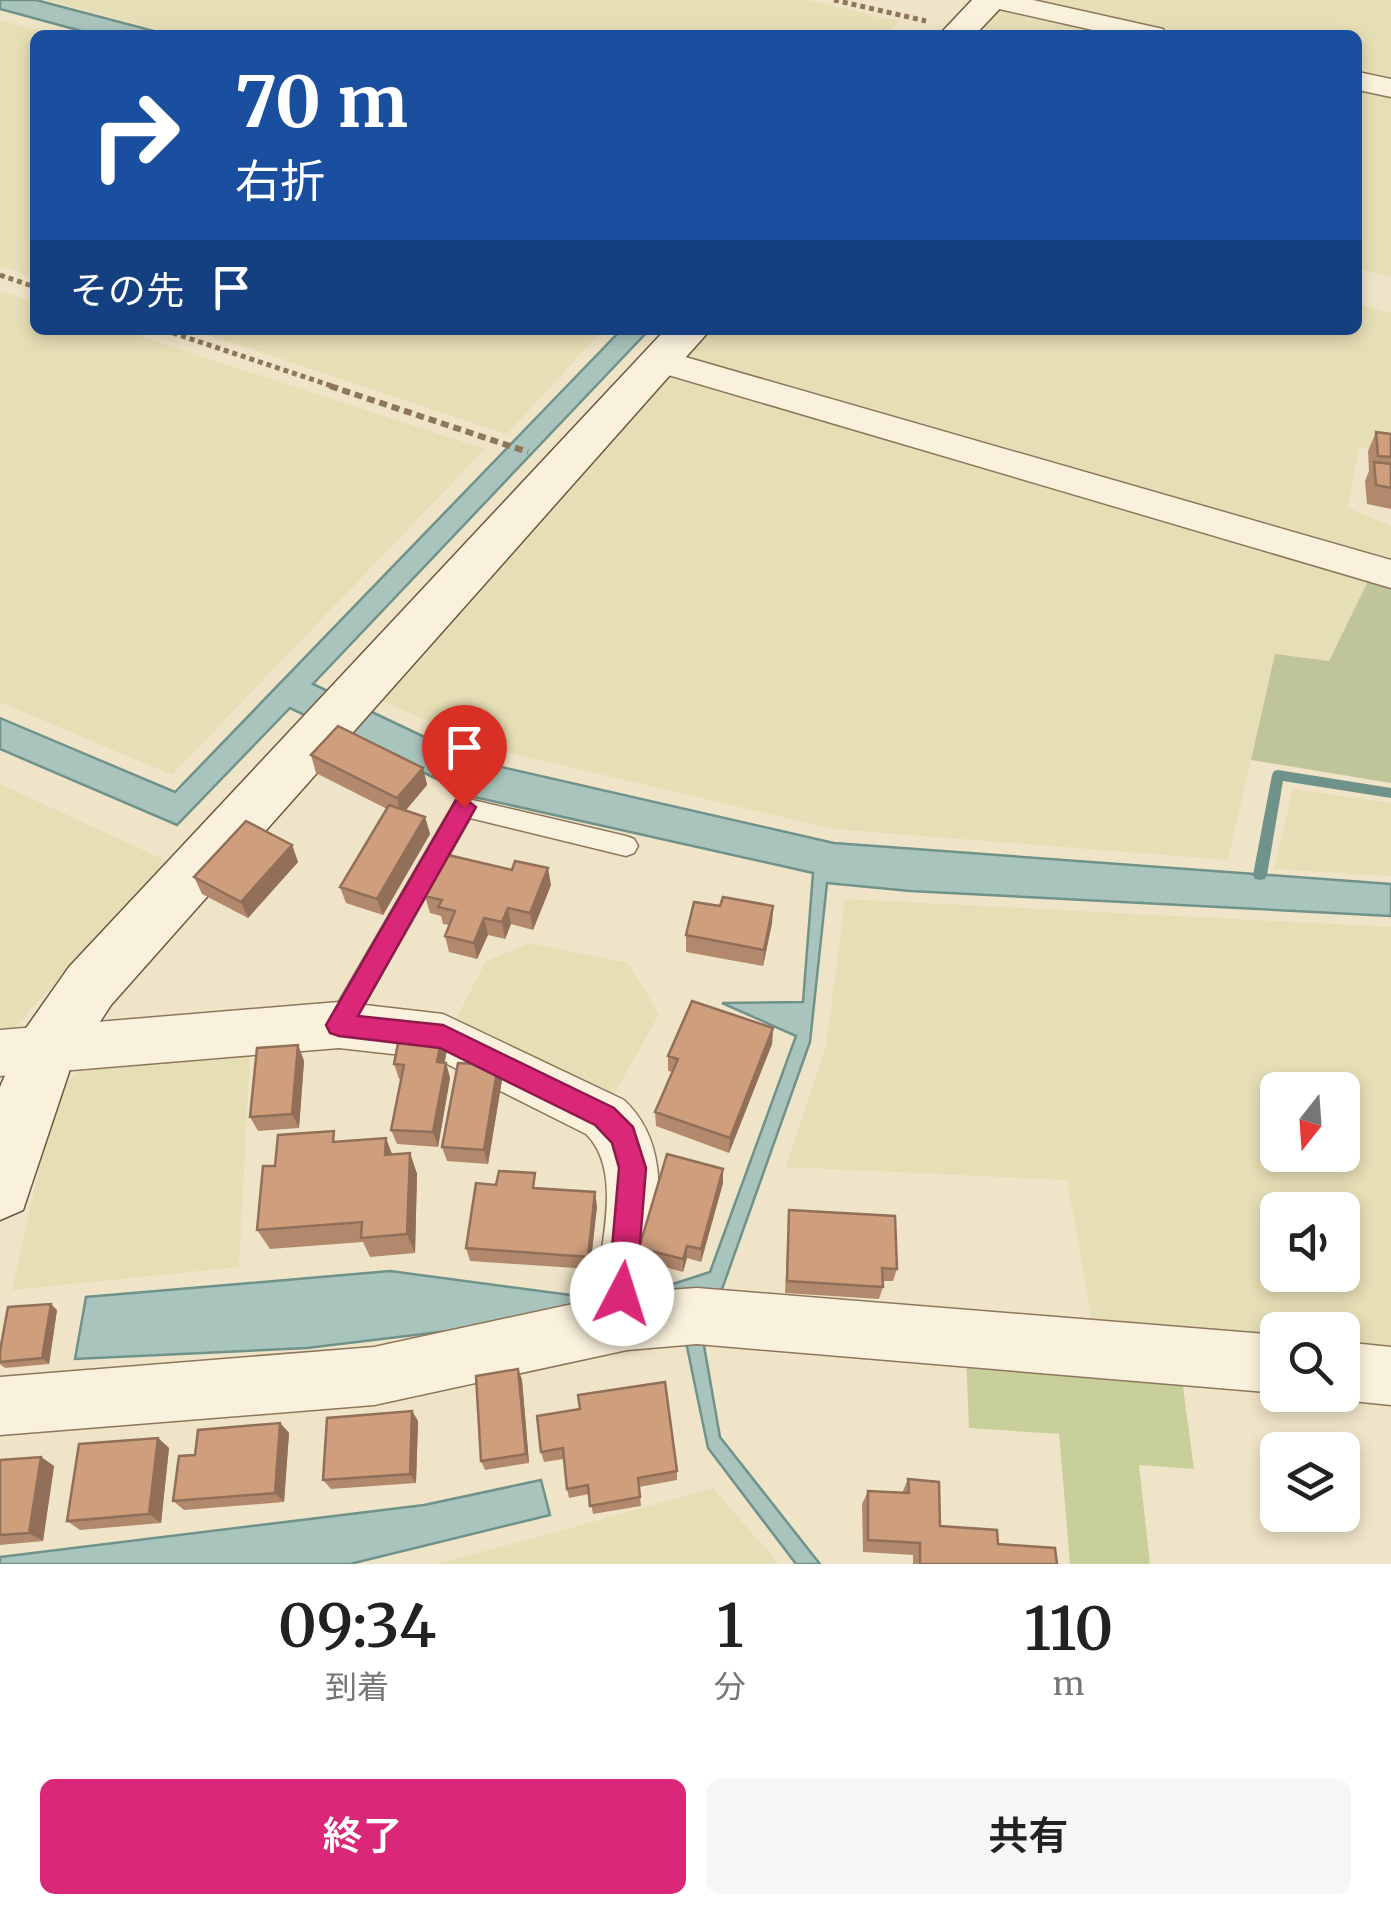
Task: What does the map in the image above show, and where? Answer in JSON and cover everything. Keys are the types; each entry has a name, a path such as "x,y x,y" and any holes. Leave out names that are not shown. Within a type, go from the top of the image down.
{"street":[{"path":"961,30 993,0 1130,30"},
{"path":"1362,81 1391,88"},
{"path":"0,1188 20,1116 23,1052 90,986 675,345 1391,574"},
{"path":"23,1052 339,1025 443,1037 605,1117 624,1136 633,1168 622,1294 628,1322"},
{"path":"0,1406 374,1376 628,1322 697,1316 1260,1363"},
{"path":"1360,1373 1391,1376"}],"lane":[{"path":"339,1025 464,807 626,846"}],"path":[{"path":"834,0 908,17"},
{"path":"0,275 30,285"},
{"path":"179,335 540,455"}],"shaded area":[{"path":"46,0 808,0 899,21 890,30 159,30"},
{"path":"1019,0 1391,0 1391,81 1362,75 1362,30 1157,30"},
{"path":"996,10 1100,30 978,30"},
{"path":"0,20 36,30 30,30 30,276 0,266"},
{"path":"1362,86 1391,93 1391,277 1362,269"},
{"path":"0,291 30,300 30,335 136,335 485,449 172,775 0,702"},
{"path":"1362,305 1391,313 1391,449 1359,448 1348,508 1391,526 1391,567 696,364 689,351 704,335 1362,335"},
{"path":"208,335 598,335 507,434"},
{"path":"668,373 1370,577 1329,661 1275,655 1228,860 833,829 488,748 378,699"},
{"path":"0,784 167,861 11,1031 0,1032"},
{"path":"1293,789 1391,803 1391,876 1274,869"},
{"path":"845,899 1391,927 1391,1360 1360,1356 1360,1312 1260,1312 1260,1345 1093,1325 1067,1180 786,1167 826,1046"},
{"path":"530,943 628,963 659,1014 611,1100 453,1025 486,961"},
{"path":"250,1052 239,1267 12,1290 56,1092 89,1062"},
{"path":"713,1488 779,1564 436,1564 556,1532"}],"green space":[{"path":"1370,577 1391,584 1391,783 1251,760 1275,654 1329,661"},
{"path":"966,1359 1181,1372 1194,1469 1139,1465 1150,1564 1070,1564 1059,1434 969,1428"}],"water":[{"path":"0,0 36,0 150,30 78,30 0,9"},
{"path":"616,335 644,335 313,684 475,761 834,843 1391,884 1391,916 910,891 827,883 810,1042 721,1292 651,1291 710,1272 796,1036 722,1003 803,1002 813,873 474,797 290,708 177,825 0,749 0,718 175,792"},
{"path":"390,1271 601,1299 448,1331 307,1348 75,1359 86,1297"},
{"path":"703,1340 720,1437 820,1564 796,1564 708,1448 686,1342"},
{"path":"541,1480 550,1515 350,1564 0,1564 0,1557 424,1505"}],"building":[{"path":"1376,432 1391,434 1391,457 1378,456"},
{"path":"1374,462 1391,464 1391,488 1376,485"},
{"path":"338,726 423,768 397,798 311,755"},
{"path":"389,805 425,817 377,899 340,887"},
{"path":"246,821 292,845 241,902 194,877"},
{"path":"444,854 512,870 515,861 548,868 530,913 508,908 502,922 484,918 474,943 445,936 455,911 438,907 442,900 425,896"},
{"path":"723,897 773,906 764,950 686,935 694,902 720,906"},
{"path":"692,1001 773,1028 730,1138 655,1112 678,1059 668,1056"},
{"path":"400,1033 442,1035 437,1062 446,1063 433,1132 391,1130 404,1065 394,1064"},
{"path":"298,1045 292,1114 250,1117 257,1048"},
{"path":"458,1063 498,1065 484,1150 442,1147"},
{"path":"334,1131 333,1142 386,1138 385,1155 410,1153 407,1234 361,1238 362,1222 257,1230 263,1166 275,1166 278,1135"},
{"path":"667,1154 723,1169 701,1249 687,1246 683,1259 639,1248"},
{"path":"499,1171 535,1173 533,1188 595,1192 588,1257 466,1248 476,1183 496,1185"},
{"path":"789,1210 895,1216 897,1269 882,1268 883,1287 787,1281"},
{"path":"51,1304 42,1358 0,1362 8,1307"},
{"path":"518,1369 526,1454 481,1461 476,1376"},
{"path":"665,1382 677,1471 638,1478 640,1497 590,1506 588,1485 567,1489 563,1448 541,1452 537,1416 580,1409 578,1395"},
{"path":"412,1411 410,1474 323,1480 327,1418"},
{"path":"280,1423 275,1493 173,1501 179,1456 195,1455 198,1430"},
{"path":"158,1438 149,1514 67,1521 79,1444"},
{"path":"41,1457 29,1533 0,1535 0,1460"},
{"path":"908,1479 939,1482 940,1526 997,1530 998,1544 1055,1548 1057,1564 920,1564 920,1543 868,1540 868,1491 909,1493"}],"waterway":[{"path":"1260,875 1278,775 1391,793"}],"route":[{"path":"464,807 339,1025 443,1037 605,1117 624,1136 633,1168 622,1294"}]}
